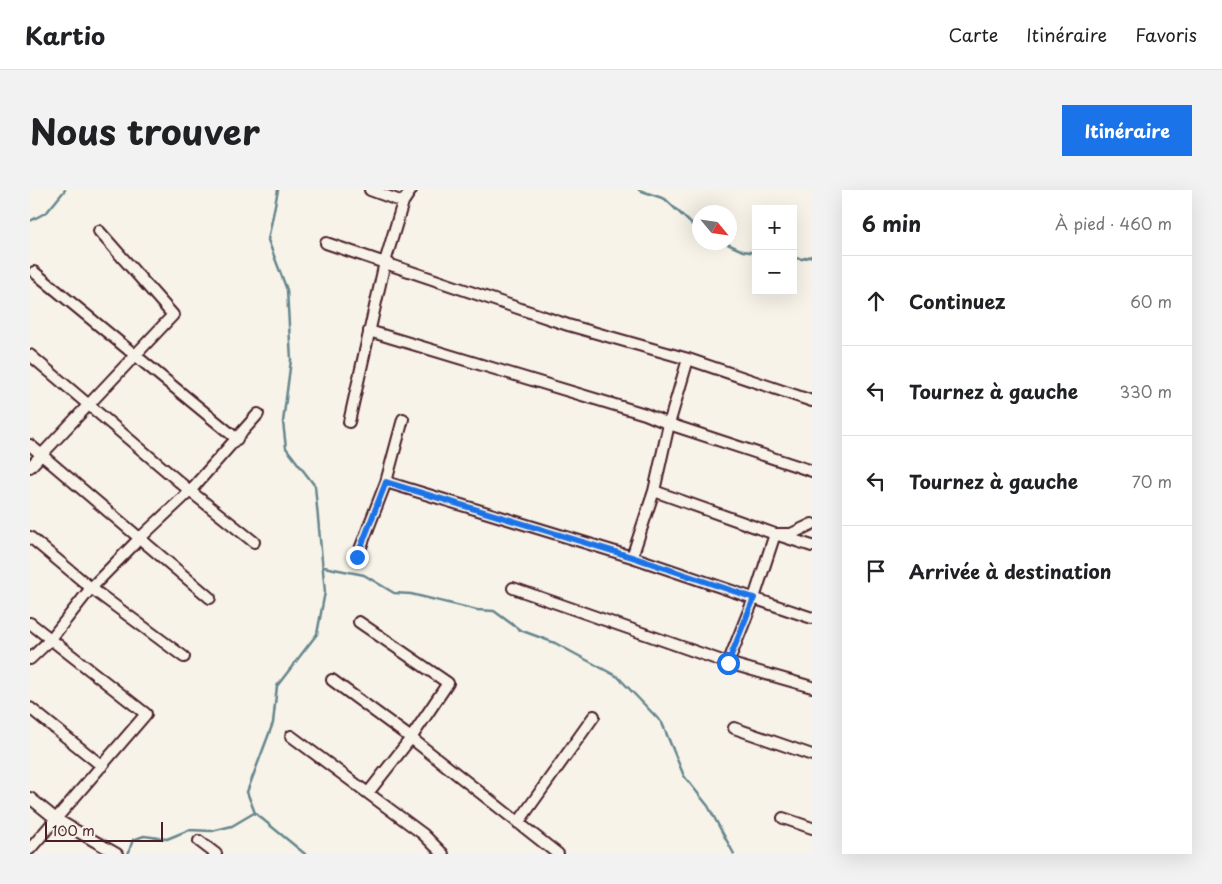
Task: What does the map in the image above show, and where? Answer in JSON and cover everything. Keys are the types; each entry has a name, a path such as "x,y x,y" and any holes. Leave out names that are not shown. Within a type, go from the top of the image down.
{"street":[{"path":"370,190 403,202"},
{"path":"349,422 385,262 403,202 412,190"},
{"path":"30,467 173,315 98,231"},
{"path":"326,243 568,325 688,359 812,401"},
{"path":"34,272 237,439"},
{"path":"370,331 645,414 668,424 812,471"},
{"path":"30,355 190,491 254,542"},
{"path":"632,557 654,491 668,424 688,359"},
{"path":"30,660 50,640 92,588 140,538 190,491 258,414"},
{"path":"357,557 386,482 403,419"},
{"path":"30,445 210,598"},
{"path":"386,482 632,557 812,618"},
{"path":"654,491 812,546"},
{"path":"775,534 791,534 812,524"},
{"path":"728,663 754,598 775,534"},
{"path":"30,537 92,588 184,657"},
{"path":"513,588 728,663 812,687"},
{"path":"30,622 50,640 146,714 30,849"},
{"path":"360,622 448,683 411,738 368,793"},
{"path":"332,680 411,738 558,854"},
{"path":"30,708 102,766"},
{"path":"518,823 594,716"},
{"path":"734,728 812,756"},
{"path":"291,736 423,834 443,854"},
{"path":"30,798 56,819 117,854"},
{"path":"783,818 812,828"},
{"path":"199,841 216,854"}],"waterway":[{"path":"30,221 47,212 65,190"},
{"path":"278,190 268,240 287,290 291,360 283,422 286,448 315,486 325,592 317,634 277,686 273,723 247,792 255,813 305,854"},
{"path":"639,190 665,199 692,224"},
{"path":"737,248 752,252"},
{"path":"797,258 812,256"},
{"path":"324,567 364,575 394,593 411,594 477,610 494,611 520,630 555,643 618,677 662,723 684,776 708,806 734,854"},
{"path":"128,854 133,840 144,836 167,839 189,830 212,831 232,826 254,813"}],"route":[{"path":"357,557 386,482 632,557 754,598 728,663"}]}
